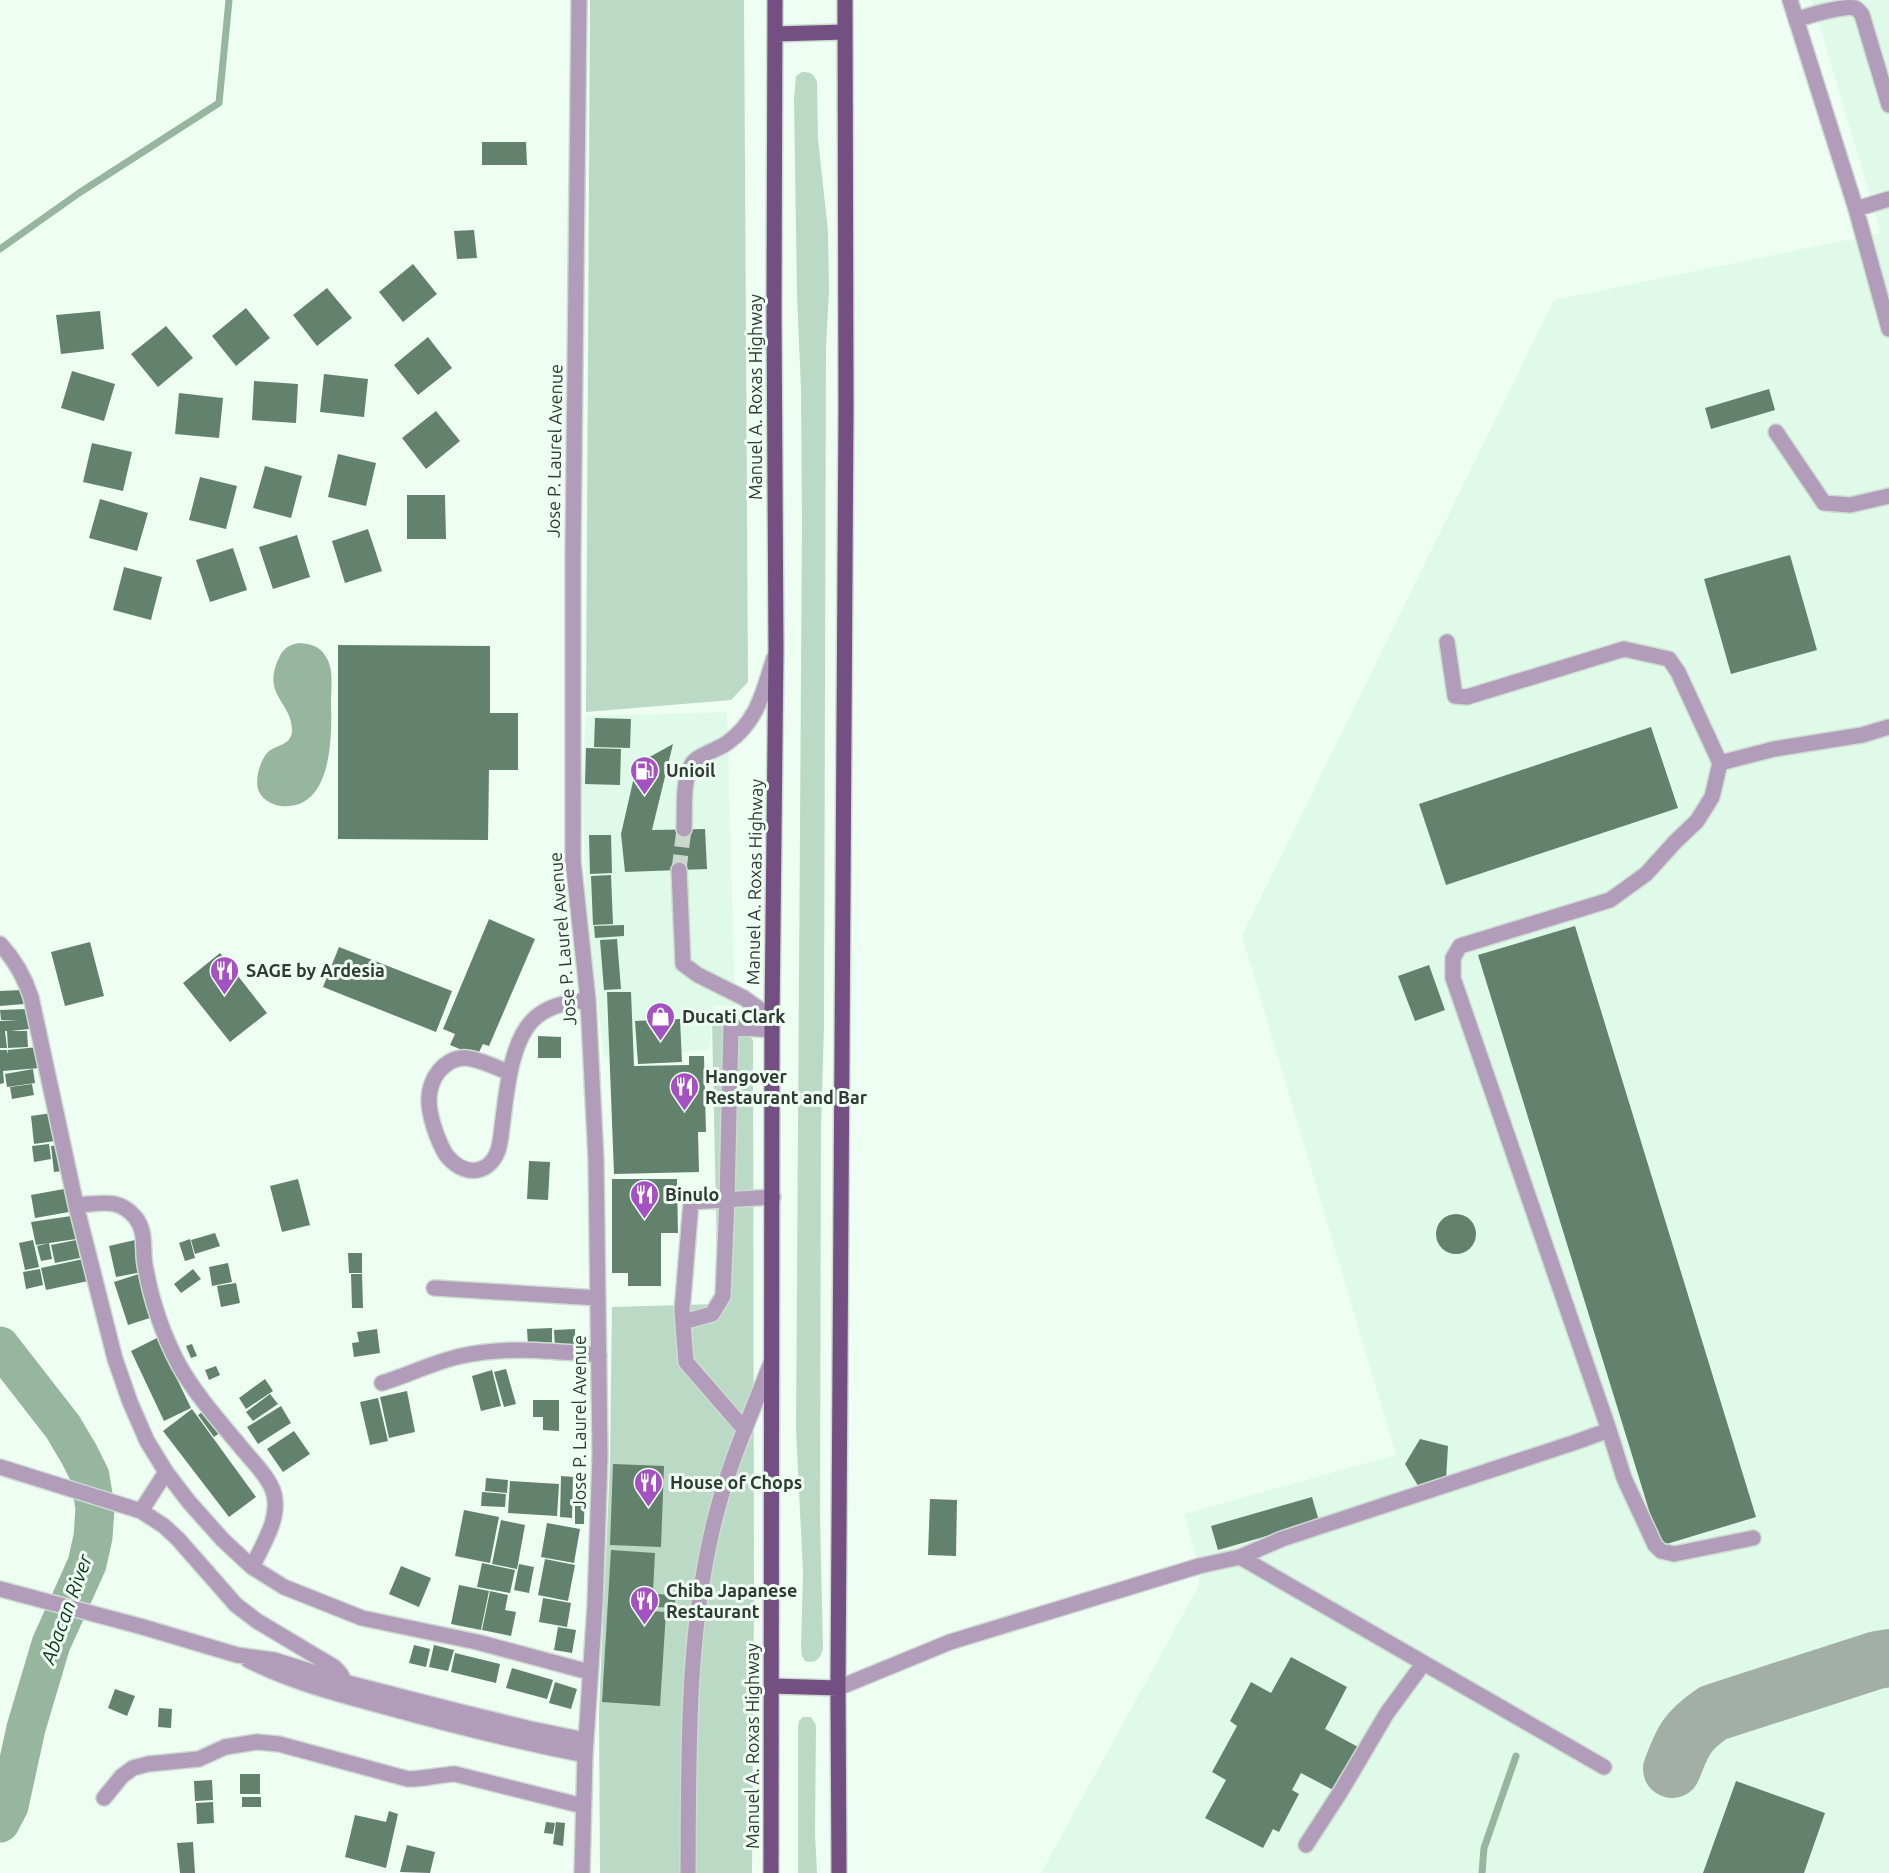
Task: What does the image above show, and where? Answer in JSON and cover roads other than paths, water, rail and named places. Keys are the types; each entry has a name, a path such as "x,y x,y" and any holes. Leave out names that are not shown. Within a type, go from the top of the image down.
{"main road":[{"name":"Manuel A. Roxas Highway","path":"771,1873 776,0"},
{"path":"839,1873 838,1688 846,409 845,0"},
{"path":"775,34 846,32"},
{"path":"772,1686 838,1688"}],"street":[{"name":"Jose P. Laurel Avenue","path":"579,0 572,604 573,861 588,1000 596,1160 599,1355 599,1499 595,1605 585,1748 582,1873"},
{"path":"1790,0 1856,209 1882,277 1889,328"},
{"path":"1796,20 1816,14 1856,8 1862,15 1889,105"},
{"path":"1856,209 1889,199"},
{"path":"1776,432 1824,503 1850,506 1889,496"},
{"path":"1447,642 1455,696 1467,697 1624,649 1670,659 1720,763 1712,797 1697,821 1646,874 1610,900 1460,946 1453,958 1454,978 1624,1478 1655,1545 1661,1551 1674,1554 1753,1538"},
{"path":"684,829 687,776 693,761 728,742 745,727 758,709 776,650"},
{"path":"1720,763 1774,749 1862,735 1889,727"},
{"path":"679,870 683,964 698,975 744,999 772,1024"},
{"path":"0,944 14,959 24,975 31,997 76,1205 115,1359 147,1442 189,1502 223,1540 252,1567 284,1587 362,1618 477,1642 589,1672"},
{"path":"510,1073 466,1058 458,1058 444,1066 437,1074 430,1086 428,1102 432,1122 439,1139 446,1155 454,1164 467,1170 478,1170 488,1166 495,1159 510,1073 520,1036 528,1024 549,1008 588,1000"},
{"path":"683,1322 712,1314 723,1296 728,1198 731,1027 772,1024"},
{"path":"745,1430 686,1362 682,1311 691,1202 773,1197"},
{"path":"76,1205 116,1203 136,1218 143,1230 145,1265 153,1296 165,1335 180,1365 201,1398 263,1473 274,1492 275,1508 271,1528 252,1567"},
{"path":"434,1288 598,1298"},
{"path":"382,1383 458,1357 483,1352 538,1349 599,1355"},
{"path":"688,1873 691,1693 699,1602 712,1528 727,1474 772,1361"},
{"path":"838,1688 950,1642 1198,1566 1240,1557 1282,1539 1609,1430"},
{"path":"0,1467 141,1511 164,1526 178,1539 236,1605 257,1621 330,1663 339,1671 343,1688"},
{"path":"141,1511 166,1472"},
{"path":"1240,1557 1604,1767"},
{"path":"0,1589 237,1655 274,1660 315,1680 343,1688 451,1717 585,1748"},
{"path":"1306,1845 1387,1713 1423,1664"},
{"path":"104,1798 122,1776 134,1768 148,1764 199,1759 225,1747 257,1742 279,1744 408,1779 455,1774 583,1806"}],"waterway":[{"path":"0,249 79,193 219,103 229,0"},
{"name":"Abacan River","path":"0,1346 63,1427 79,1454 90,1476 95,1508 93,1537 87,1564 51,1644 26,1728 9,1806 0,1823"},
{"path":"1482,1873 1484,1848 1516,1756"}],"tunnel":[{"path":"679,870 684,829"}],"place":[{"name":"Unioil","path":"645,796"},
{"name":"SAGE by Ardesia","path":"225,996"},
{"name":"Ducati Clark","path":"661,1042"},
{"name":"Hangover Restaurant and Bar","path":"684,1112"},
{"name":"Binulo","path":"644,1220"},
{"name":"House of Chops","path":"649,1508"},
{"name":"Chiba Japanese Restaurant","path":"645,1626"}]}
